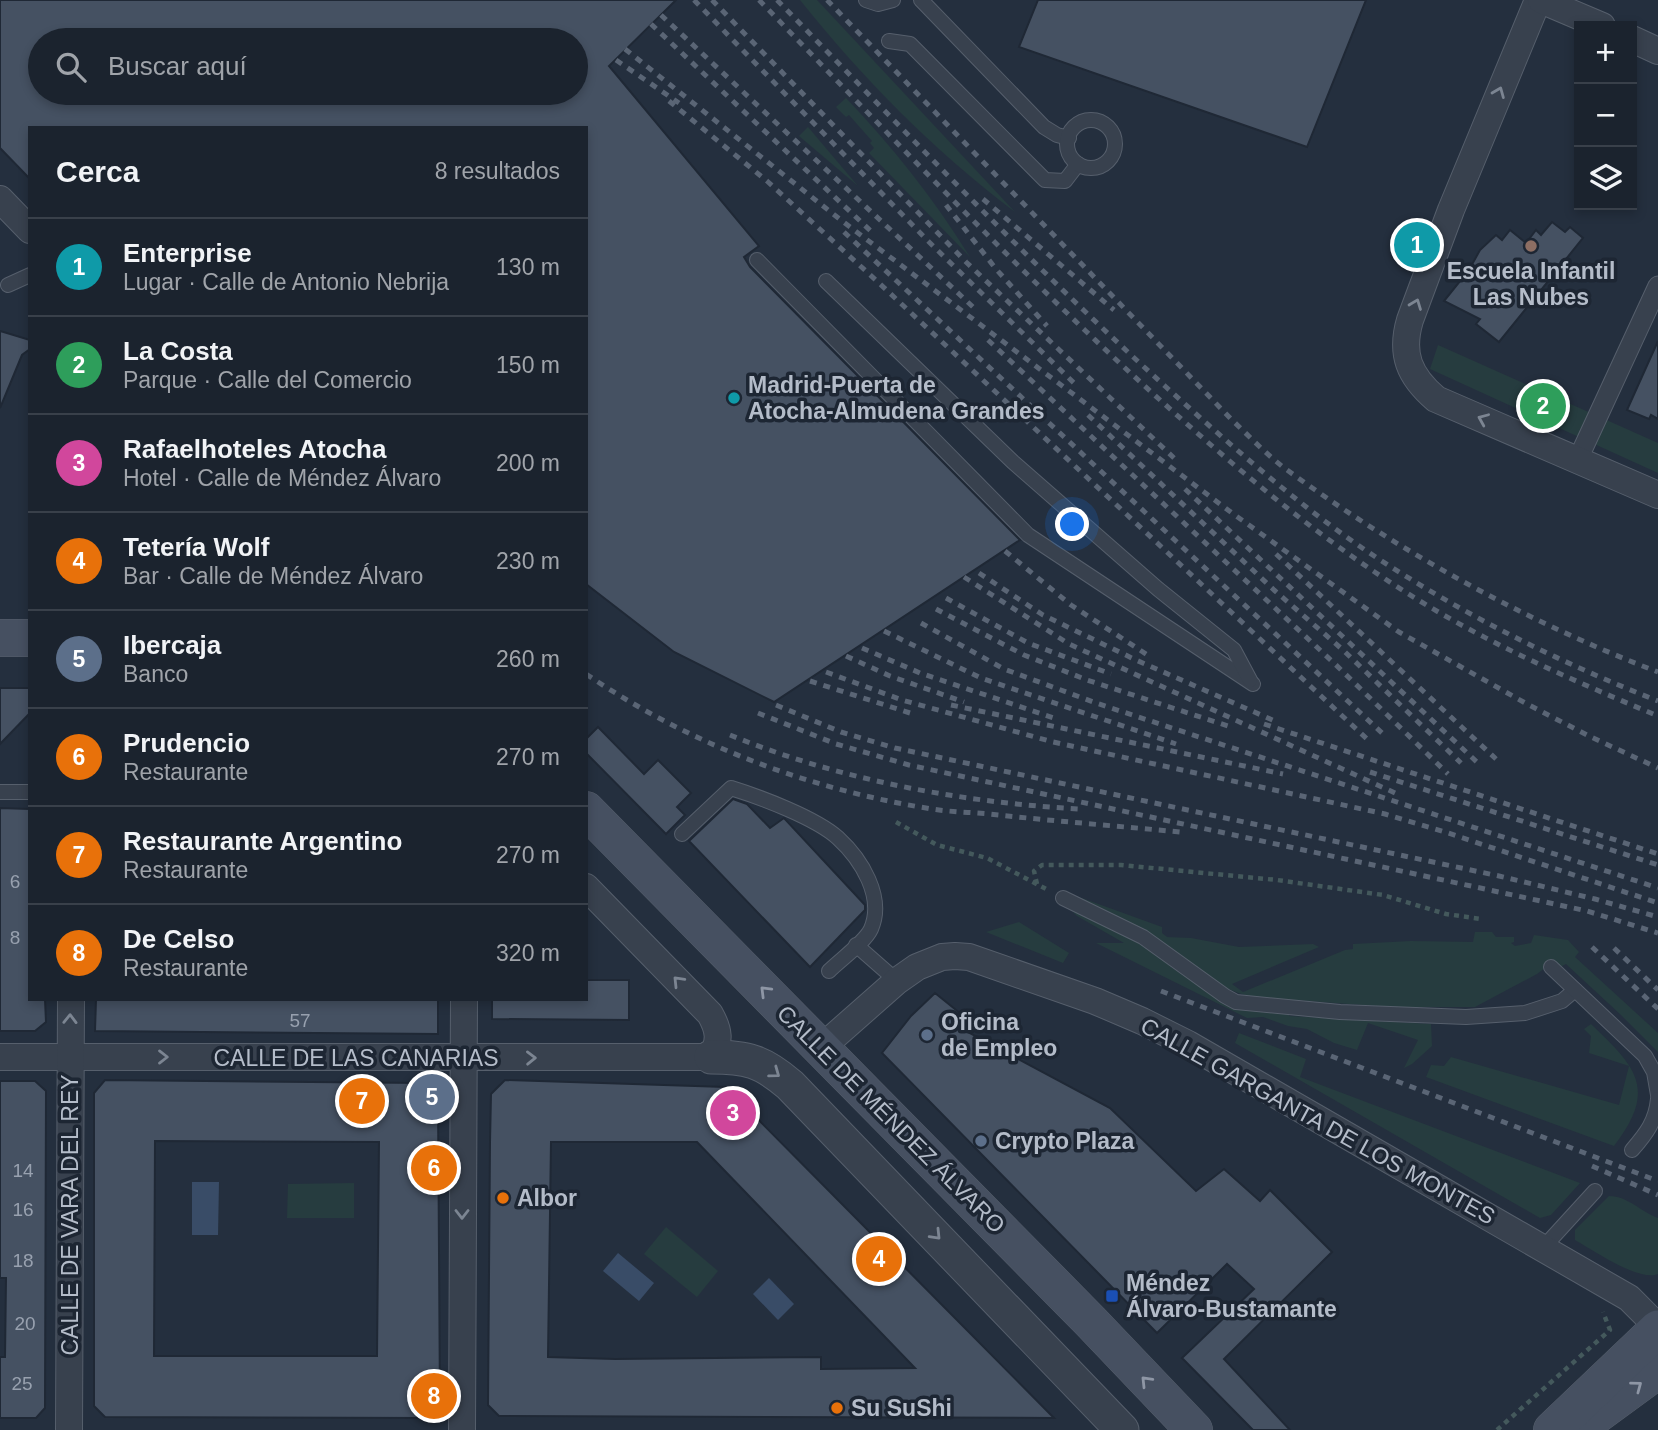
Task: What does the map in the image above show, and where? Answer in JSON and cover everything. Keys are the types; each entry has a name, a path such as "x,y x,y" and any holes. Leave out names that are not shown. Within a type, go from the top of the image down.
{"main road":[{"path":"0,638 28,638"},
{"name":"CALLE DE MÉNDEZ ÁLVARO","path":"588,812 1194,1430"},
{"path":"1552,1430 1658,1328"},
{"path":"1576,1430 1658,1370"}],"street":[{"path":"1590,21 1540,0 1451,210 1410,320 1405,336 1406,352 1411,369 1421,386 1436,399 1658,495"},
{"path":"1637,41 1658,51"},
{"path":"0,200 18,226"},
{"path":"1578,459 1658,286"},
{"path":"588,889 710,1014 718,1027 719,1038 711,1057"},
{"name":"CALLE GARGANTA DE LOS MONTES","path":"821,1048 897,981 942,957 969,957 1095,1001 1188,1044 1629,1298 1658,1328"},
{"name":"CALLE DE VARA DEL REY","path":"69,1430 71,1001"},
{"path":"462,1430 464,1001"},
{"name":"CALLE DE LAS CANARIAS","path":"0,1057 711,1057"},
{"name":"CALLE DE MÉNDEZ ÁLVARO","path":"711,1057 738,1057 759,1062 773,1070 807,1100 1122,1430"}],"lane":[{"path":"866,0 878,4 893,0"},
{"path":"921,0 1044,127 1069,138"},
{"path":"889,41 909,44 1045,180 1065,181 1078,164"},
{"path":"1095,121 1107,126 1114,137 1114,150 1106,162 1093,167 1078,164 1068,149 1069,138 1076,126 1095,121"},
{"path":"757,260 1028,535 1253,684 1234,650 1158,590 1013,462 826,281"},
{"path":"8,285 28,276"},
{"path":"682,834 731,788 801,816 837,837 866,871 874,893 874,915 872,927 829,971"},
{"path":"0,792 28,792"},
{"path":"1063,898 1143,937 1236,1002 1340,1012 1465,1017 1525,1013 1562,1001 1576,990"},
{"path":"856,945 897,981"},
{"path":"1551,967 1645,1056 1654,1072 1658,1097 1657,1113 1649,1130 1632,1150"},
{"path":"1542,1249 1595,1191"}],"path":[{"path":"896,822 937,845 988,858 1063,898"},
{"path":"1037,884 1034,871 1042,865 1121,865 1277,880 1384,895 1446,914 1481,919"},
{"path":"1497,1430 1610,1330 1599,1300 1608,1286"}],"green space":[{"path":"800,0 817,0 1015,212 956,164 901,113 849,58"},
{"path":"846,98 912,174 970,257 869,153 874,148 870,143 872,141 849,115 846,117 836,107"},
{"path":"808,127 858,186 799,136"},
{"path":"1438,345 1658,443 1658,473 1430,369"},
{"path":"1079,897 1162,927 1162,933 1167,937 1191,938 1239,947 1313,944 1319,947 1232,984 1243,992 1353,949 1353,944 1473,942 1475,932 1492,932 1496,937 1514,937 1514,942 1511,943 1515,946 1531,943 1534,935 1568,940 1579,952 1575,957 1658,1033 1658,1052 1566,964 1556,969 1545,968 1475,1007 1390,1007 1253,997 1238,993 1210,979 1147,932"},
{"path":"1068,907 1145,945 1171,967 1217,998 1289,1012 1289,1016 1431,1024 1432,1046 1404,1068 1418,1040 1368,1023 1357,1050 1334,1043 1307,1029 1288,1026 1263,1017 1247,1018 1096,943 1124,943 1077,916"},
{"path":"1019,922 1069,953 1063,963 986,932"},
{"path":"1591,1024 1620,1053 1630,1066 1636,1080 1638,1094 1635,1109 1614,1146 1426,1077 1431,1065 1444,1066 1451,1057 1619,1105 1629,1066 1589,1053 1591,1036 1584,1029"},
{"path":"1239,1033 1306,1059 1300,1077 1580,1183 1551,1215 1540,1218 1235,1043"},
{"path":"354,1183 354,1218 287,1218 288,1184"},
{"path":"1609,1196 1628,1201 1658,1218 1658,1274 1650,1275 1628,1269 1575,1240 1575,1230"},
{"path":"666,1227 718,1271 697,1297 644,1254"}],"water":[{"path":"192,1182 219,1182 218,1235 192,1235"},
{"path":"618,1253 654,1283 639,1301 603,1271"},
{"path":"769,1278 794,1304 778,1320 753,1294"}],"building":[{"name":"Madrid-Puerta de Atocha-Almudena Grandes","path":"0,0 676,0 609,66 759,246 744,257 750,267 1020,540 774,702 674,652 588,586 588,126 28,126 28,177 0,148"},
{"path":"1038,0 1366,0 1307,147 1019,47"},
{"path":"1552,222 1565,232 1570,227 1583,238 1499,342 1476,324 1480,319 1444,301 1469,270 1480,250 1496,235 1502,240 1510,230 1526,243 1536,230 1541,235"},
{"path":"0,331 28,339 28,350 22,355 0,408"},
{"path":"1658,341 1658,419 1651,415 1649,419 1627,410"},
{"path":"0,688 28,688 28,715 0,744"},
{"path":"598,727 644,774 658,760 691,793 677,807 685,815 666,834 588,755 588,737"},
{"path":"733,799 747,804 770,828 784,818 865,905 865,910 810,967 689,841"},
{"path":"0,808 28,809 28,1001 45,1001 46,1022 35,1031 0,1031"},
{"path":"588,980 629,980 629,1020 492,1019 492,1001 588,1001"},
{"path":"935,993 971,1022 964,1030 1110,1108 1196,1191 1224,1169 1260,1201 1270,1190 1332,1252 1224,1359 1290,1430 1253,1430 1182,1358 1254,1289 1227,1264 1157,1333 882,1053 911,1016"},
{"path":"96,1001 438,1001 438,1034 95,1031"},
{"path":"105,1080 425,1083 438,1095 440,1407 427,1418 105,1417 94,1406 94,1093","holes":["155,1141 379,1142 377,1356 154,1356"]},
{"path":"505,1080 726,1087 1054,1418 499,1416 488,1405 491,1094","holes":["551,1142 697,1142 915,1368 821,1369 821,1357 548,1357"]},
{"path":"0,1081 35,1081 46,1091 45,1408 36,1418 0,1418 0,1357 5,1357 6,1278 0,1278"}],"railway":[{"path":"694,0 928,241 1076,385"},
{"path":"712,0 966,262 1174,458"},
{"path":"759,0 1031,278 1158,398 1296,515 1369,568 1467,628 1530,660 1658,716"},
{"path":"777,0 1066,293 1192,411 1301,503 1388,565 1453,604 1554,656 1658,701"},
{"path":"827,0 1232,420 1276,462 1371,527 1464,582 1560,631 1658,672"},
{"path":"661,15 973,307"},
{"path":"651,24 875,235"},
{"path":"625,49 842,221 1232,513 1399,632 1527,704 1658,768"},
{"path":"616,60 679,103"},
{"path":"669,101 767,181 879,283 1367,739"},
{"path":"983,199 1114,310"},
{"path":"946,205 996,269 1047,326"},
{"path":"844,232 1382,733"},
{"path":"988,340 1335,664 1448,774"},
{"path":"1088,415 1274,590 1343,650 1461,763"},
{"path":"1185,489 1479,764"},
{"path":"1005,551 1071,605 1149,656"},
{"path":"1276,554 1496,759"},
{"path":"979,573 1043,615 1136,660 1277,722"},
{"path":"964,577 1069,644 1395,793"},
{"path":"946,598 1028,643 1111,674"},
{"path":"936,609 1024,655 1087,680 1234,728"},
{"path":"921,623 1004,669 1096,703 1658,888"},
{"path":"884,631 981,678 1176,744"},
{"path":"862,648 920,673 1057,719"},
{"path":"846,656 890,676 964,702"},
{"path":"826,672 902,700 1053,742 1385,814 1658,903"},
{"path":"588,675 625,699 706,741 792,775 836,788 942,810 1180,832"},
{"path":"810,681 910,713"},
{"path":"776,705 841,732 895,748 1499,876 1658,917"},
{"path":"951,705 1283,774"},
{"path":"758,713 836,744 909,765 1587,911 1658,933"},
{"path":"1264,724 1658,854"},
{"path":"730,735 814,765 901,786 989,801 1078,809"},
{"path":"1370,772 1658,865"},
{"path":"1592,947 1658,1009"},
{"path":"1614,948 1658,990"},
{"path":"1161,991 1658,1181"},
{"path":"1592,1166 1658,1195"}],"place":[{"name":"Enterprise","path":"1417,245"},
{"name":"Escuela Infantil Las Nubes","path":"1531,246"},
{"name":"Madrid-Puerta de Atocha-Almudena Grandes","path":"734,398"},
{"name":"La Costa","path":"1543,406"},
{"name":"Oficina de Empleo","path":"927,1035"},
{"name":"Ibercaja","path":"432,1097"},
{"name":"Restaurante Argentino","path":"362,1101"},
{"name":"Rafaelhoteles Atocha","path":"733,1113"},
{"name":"Crypto Plaza","path":"981,1141"},
{"name":"Prudencio","path":"434,1168"},
{"name":"Albor","path":"503,1198"},
{"name":"Tetería Wolf","path":"879,1259"},
{"name":"Méndez Álvaro-Bustamante","path":"1112,1296"},
{"name":"De Celso","path":"434,1396"},
{"name":"Su SuShi","path":"837,1408"}]}
